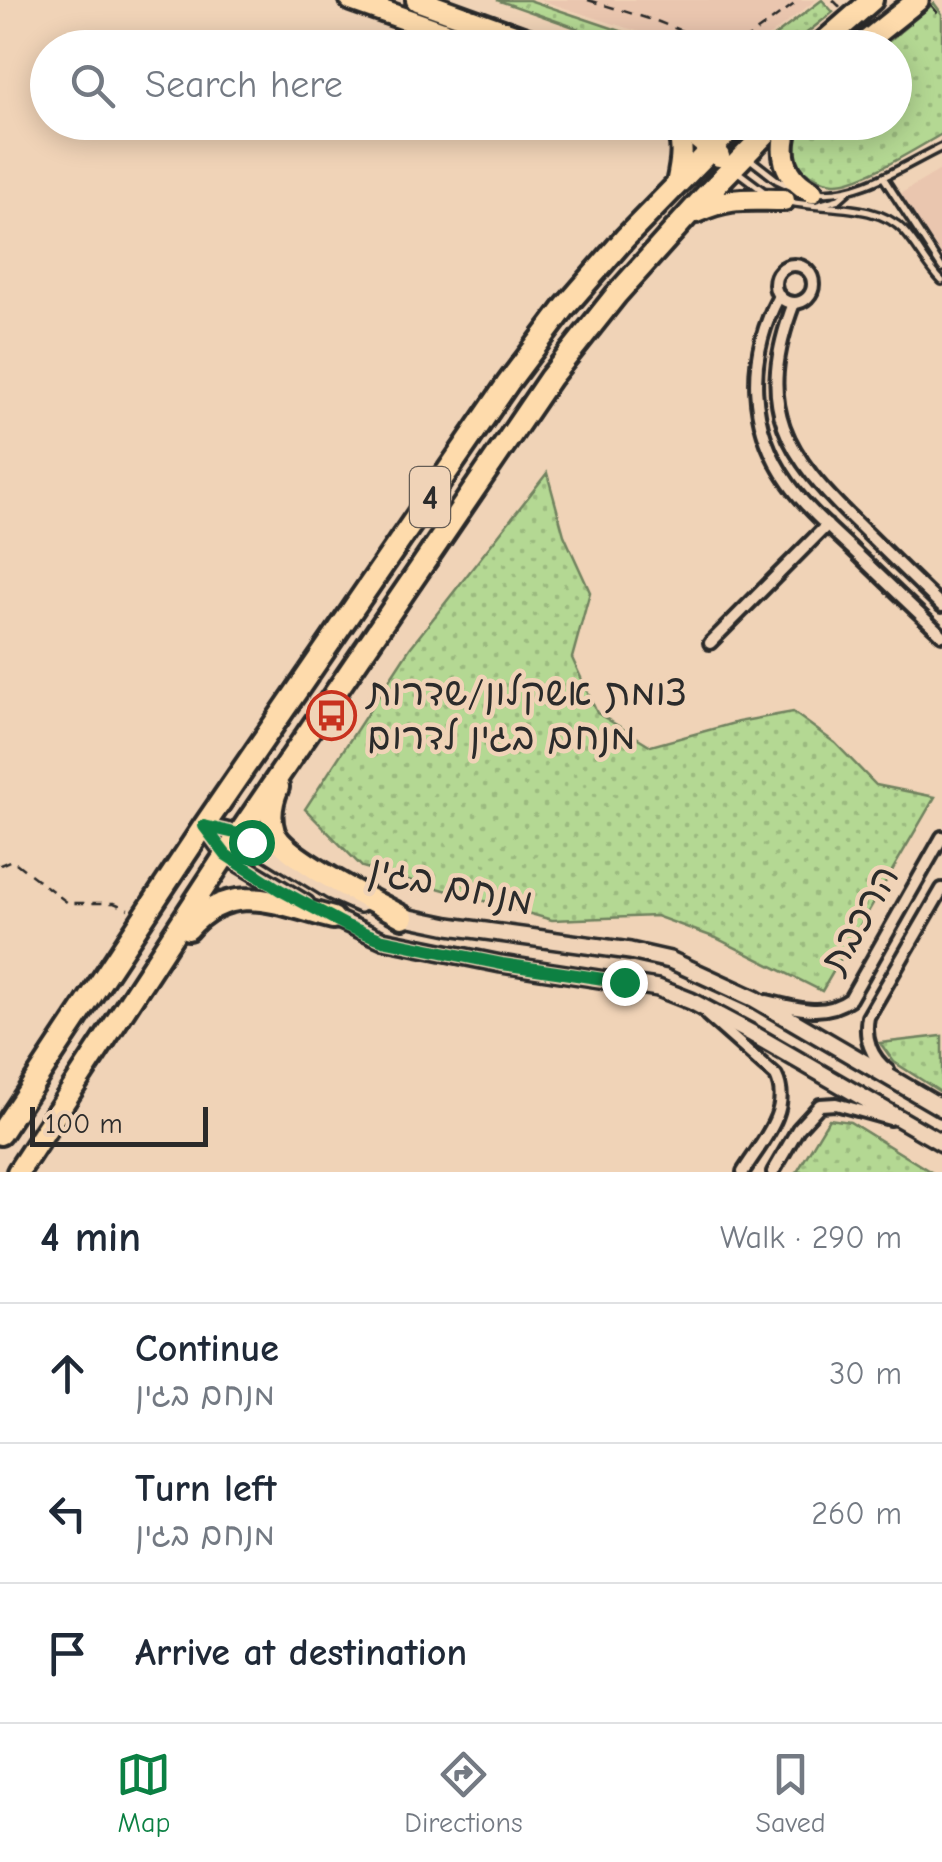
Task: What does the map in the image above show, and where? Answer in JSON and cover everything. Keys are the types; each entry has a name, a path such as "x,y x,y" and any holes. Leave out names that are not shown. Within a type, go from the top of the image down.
{"highway":[{"path":"350,0 436,30"},
{"path":"418,0 500,30"},
{"path":"838,30 872,0"},
{"path":"880,30 918,0"},
{"path":"676,185 683,156 681,140"},
{"name":"4","path":"0,1134 141,919 508,383 566,306 715,140"},
{"path":"727,140 739,161"},
{"name":"4","path":"18,1172 239,834 550,378 605,308 759,140"},
{"path":"784,140 782,156 788,172 813,199"},
{"path":"685,218 719,202 748,198 784,200"},
{"path":"287,764 272,804 273,829 280,843 403,917"},
{"path":"137,987 203,912 220,902 270,902 333,918"}],"main road":[{"name":"מנחם בגין","path":"204,826 239,834 364,906 403,917 670,960 755,998 936,1104"},
{"name":"מנחם בגין","path":"204,826 226,855 333,918 383,940 502,964 658,988 691,1001 942,1143"}],"street":[{"path":"790,265 805,268 813,280 805,301 794,304 779,296 775,288 778,274 790,265"},
{"path":"779,296 760,337 756,397 761,424 789,484 942,635"},
{"path":"794,304 783,332 777,378 777,403 789,441 810,476 942,606"},
{"path":"710,644 828,526"},
{"name":"הרכבת","path":"755,998 816,1012 850,1000 942,837"},
{"name":"הרכבת","path":"936,1104 879,1064 865,1030 885,985 942,889"},
{"path":"691,1001 776,1076 781,1085 782,1104 777,1116 743,1172"},
{"path":"773,1172 798,1128 820,1105 836,1104 907,1124"}],"lane":[{"path":"813,199 883,177 942,147"},
{"path":"739,161 813,199 890,220 904,231 926,265 942,281"},
{"path":"739,161 766,193 784,200 839,199 855,186"},
{"path":"883,177 942,268"}],"path":[{"path":"588,0 679,30"},
{"path":"758,30 800,0"},
{"path":"833,0 838,6 846,0"},
{"path":"927,0 942,18"},
{"path":"0,865 12,860 68,904 114,903 141,919"}],"shaded area":[{"path":"540,0 816,0 777,30 633,30"},
{"path":"942,169 942,274 893,198"}],"green space":[{"path":"497,0 529,0 618,30 582,30"},
{"path":"822,0 833,12 810,30 782,30"},
{"path":"934,3 942,14 942,134 873,172 845,182 825,181 802,169 791,150 792,140 912,140 912,30 902,30"},
{"path":"547,473 564,535 590,592 572,658 597,713 651,746 738,722 793,712 835,743 876,785 935,797 822,991 716,938 656,916 552,920 362,867 305,809 410,648"},
{"path":"942,1036 942,1093 894,1062 880,1043"},
{"path":"829,1119 850,1122 931,1172 797,1172"}],"place":[{"name":"צומת אשקלון/שדרות מנחם בגין לדרום","path":"332,715"}],"route":[{"path":"251,842 239,834 204,826 226,855 280,890 347,926 383,940 502,964 624,982"}]}
